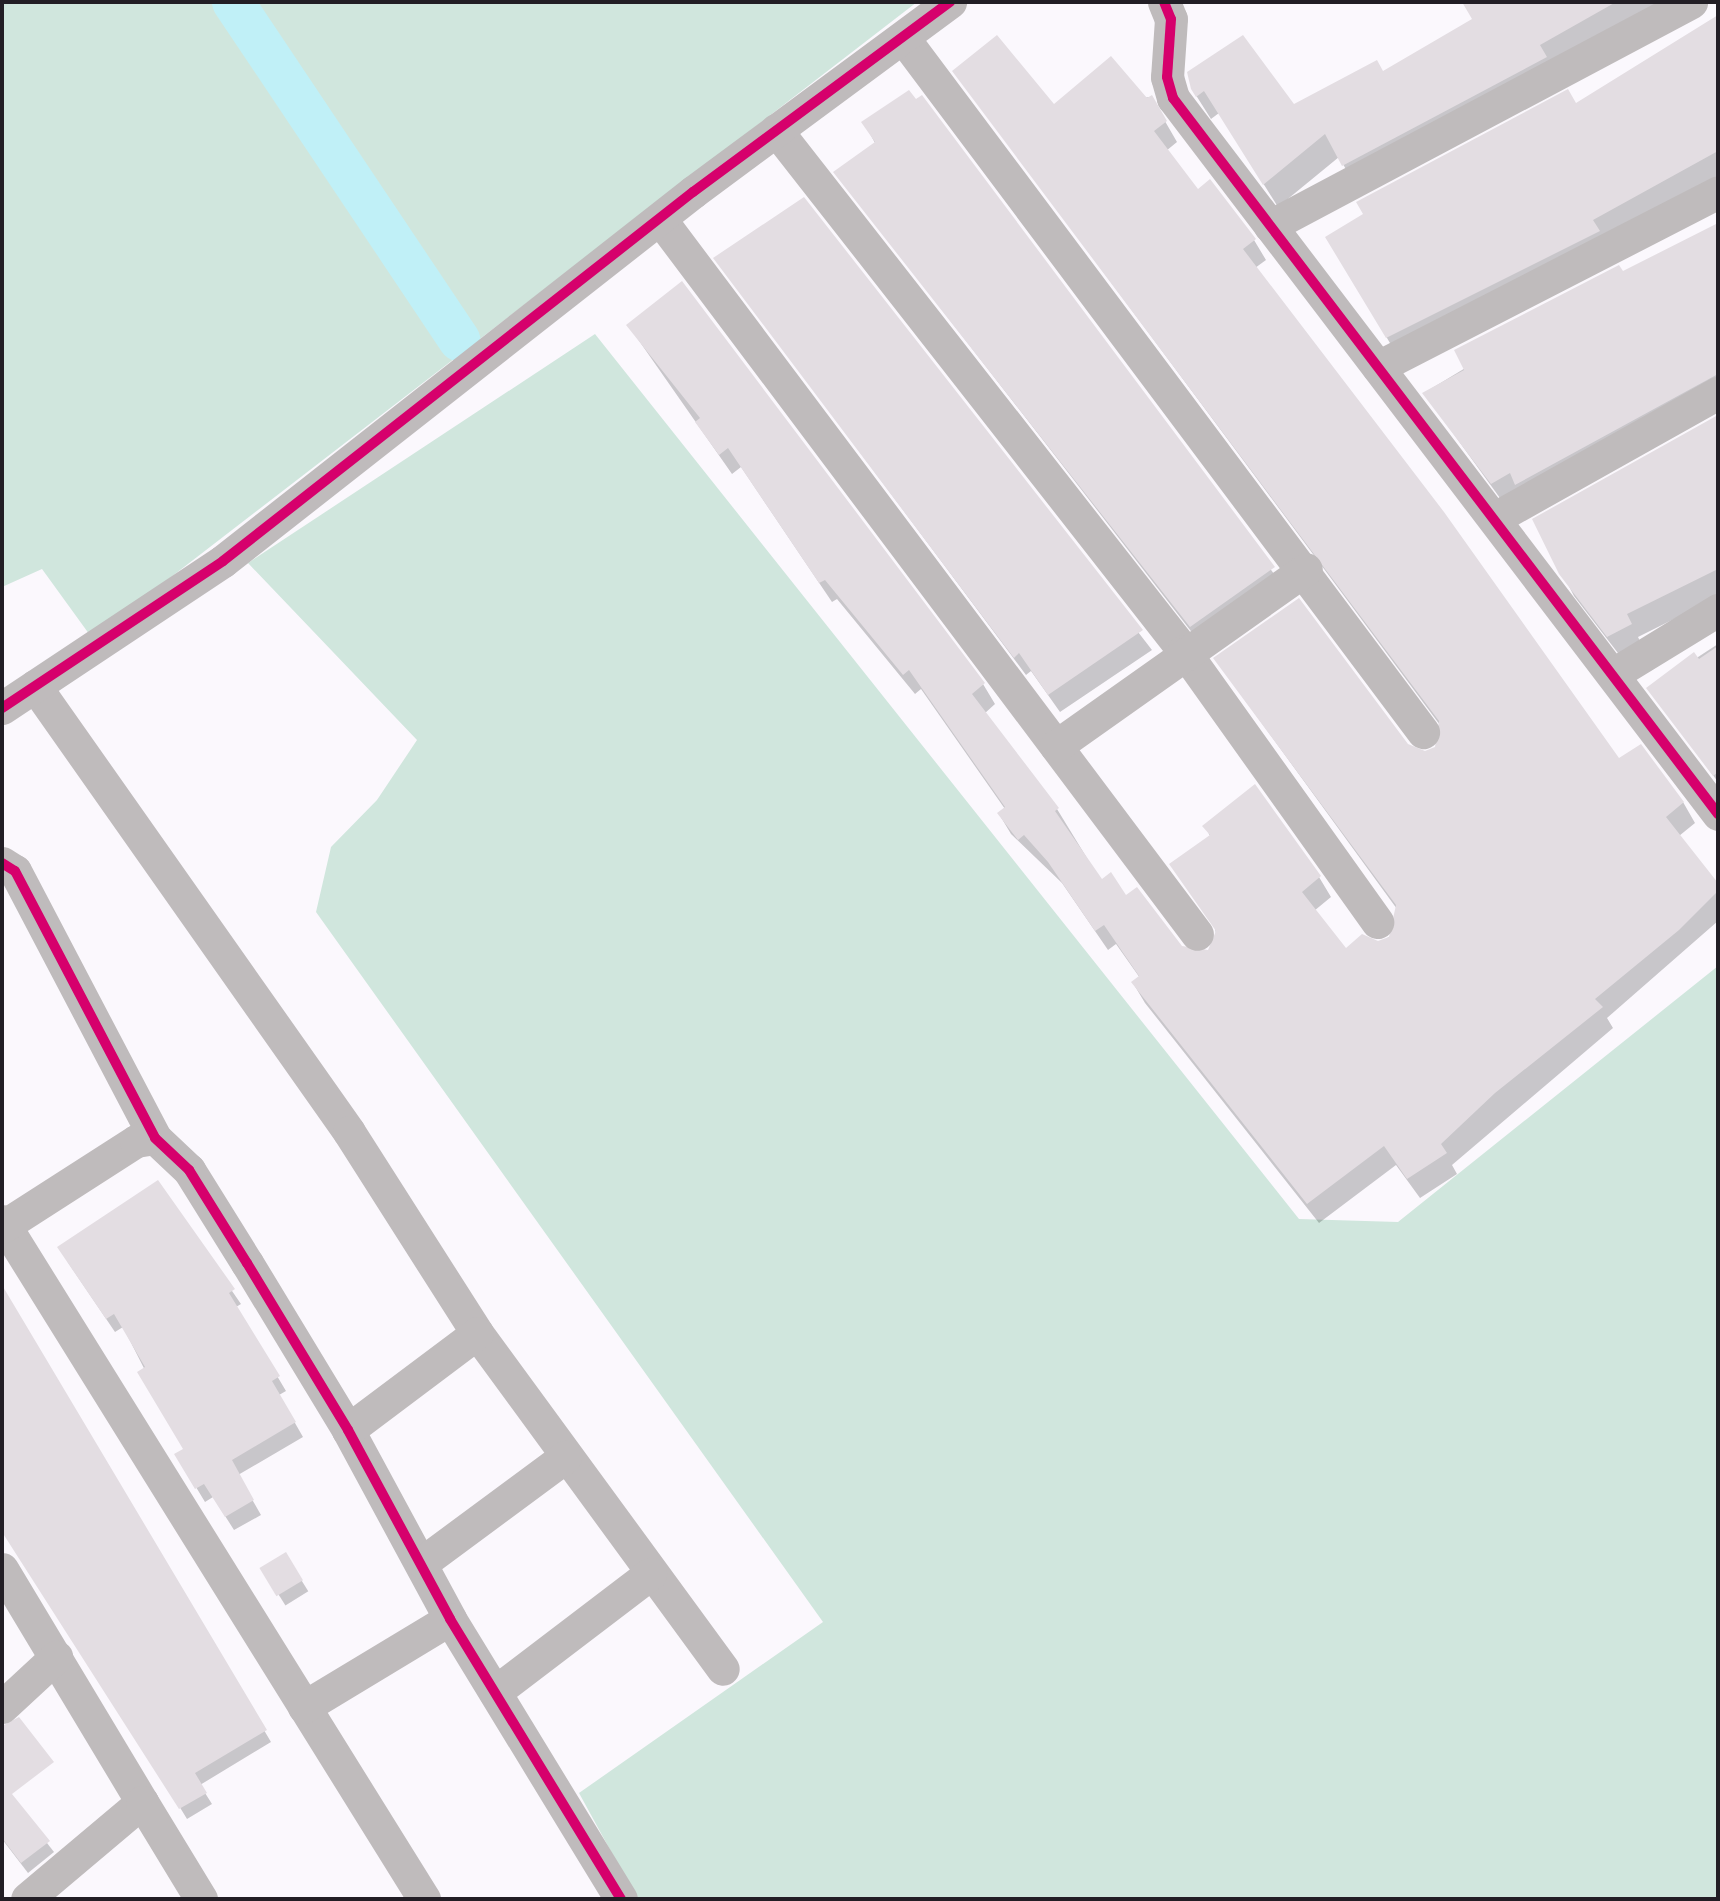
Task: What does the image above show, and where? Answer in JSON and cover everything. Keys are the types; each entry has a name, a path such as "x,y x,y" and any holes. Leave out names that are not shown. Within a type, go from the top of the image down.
{"street":[{"path":"2,709 223,561 660,219 950,2"},
{"path":"1164,2 1171,19 1167,78 1173,98 1615,673 1718,814"},
{"path":"1270,226 1691,2"},
{"path":"904,39 1306,569 1423,732"},
{"path":"776,130 1184,651 1377,922"},
{"path":"1378,368 1718,192"},
{"path":"660,219 1197,934"},
{"path":"1495,518 1718,393"},
{"path":"1056,746 1184,651 1306,569"},
{"path":"1615,673 1718,610"},
{"path":"35,686 349,1132 477,1333 650,1574 723,1669"},
{"path":"2,863 15,871 155,1138 189,1170 348,1430 423,1562 450,1619 621,1899"},
{"path":"155,1138 136,1142 3,1224 424,1899"},
{"path":"348,1430 477,1333"},
{"path":"423,1562 565,1457"},
{"path":"2,1569 201,1899"},
{"path":"495,1692 650,1574"},
{"path":"304,1707 450,1619"},
{"path":"2,1707 56,1657"},
{"path":"27,1899 142,1802"}],"green space":[{"path":"2,2 917,2 92,638 42,569 2,587"},
{"path":"595,334 1299,1219 1398,1222 1718,966 1718,1899 637,1899 579,1793 823,1622 316,912 331,847 377,800 417,740 248,563"}],"building":[{"path":"1462,2 1616,2 1540,45 1547,57 1342,166 1325,134 1263,185 1204,91 1196,97 1191,89 1187,72 1243,35 1294,104 1377,60 1383,71 1472,19"},
{"path":"1718,15 1718,151 1593,220 1600,231 1386,338 1325,237 1363,214 1356,202 1568,89 1576,103"},
{"path":"997,35 1054,104 1111,56 1147,98 1152,95 1167,121 1154,131 1198,189 1210,179 1256,239 1243,249 1444,512 1619,758 1641,744 1684,802 1666,817 1718,883 1718,891 1679,930 1595,999 1603,1007 1495,1093 1441,1144 1447,1153 1407,1179 1384,1146 1307,1204 1131,982 1139,976 1104,925 1095,931 1048,862 1024,835 1018,840 997,813 1005,807 909,670 903,675 825,580 819,583 728,448 719,455 695,422 700,418 626,325 682,281 985,683 972,694 1059,808 1055,811 1102,879 1111,872 1126,895 1137,887 1182,946 1208,950 1216,931 1169,864 1210,835 1202,826 1255,784 1321,876 1302,892 1346,948 1362,934 1378,941 1389,937 1396,905 1213,658 1299,598 1408,744 1425,751 1435,747 1439,721 952,71"},
{"path":"909,90 916,99 922,95 1275,567 1190,627 833,172 875,142 861,122"},
{"path":"804,197 1143,630 1048,695 1019,653 1014,658 713,258"},
{"path":"1718,223 1718,374 1515,485 1510,473 1491,484 1422,393 1464,370 1454,350 1619,265 1623,271"},
{"path":"1718,415 1718,569 1627,614 1632,624 1607,637 1559,574 1532,519"},
{"path":"1718,646 1718,772 1713,776 1646,688 1694,652 1699,659"},
{"path":"158,1180 235,1289 229,1293 280,1376 272,1381 296,1422 232,1460 254,1500 225,1517 204,1484 195,1489 174,1454 183,1449 137,1372 145,1367 114,1314 106,1319 57,1247"},
{"path":"2,1285 267,1730 195,1773 207,1793 179,1809 2,1532"},
{"path":"286,1552 303,1580 276,1596 259,1568"},
{"path":"19,1717 54,1762 12,1794 50,1841 21,1863 2,1838 2,1726"}],"waterway":[{"path":"233,2 459,340"}],"cycle path":[{"path":"2,708 223,561 693,192 950,2"},
{"path":"1164,2 1171,19 1167,77 1173,98 1718,814"},
{"path":"2,863 15,871 155,1138 189,1170 247,1263 348,1430 450,1619 621,1899"}]}
